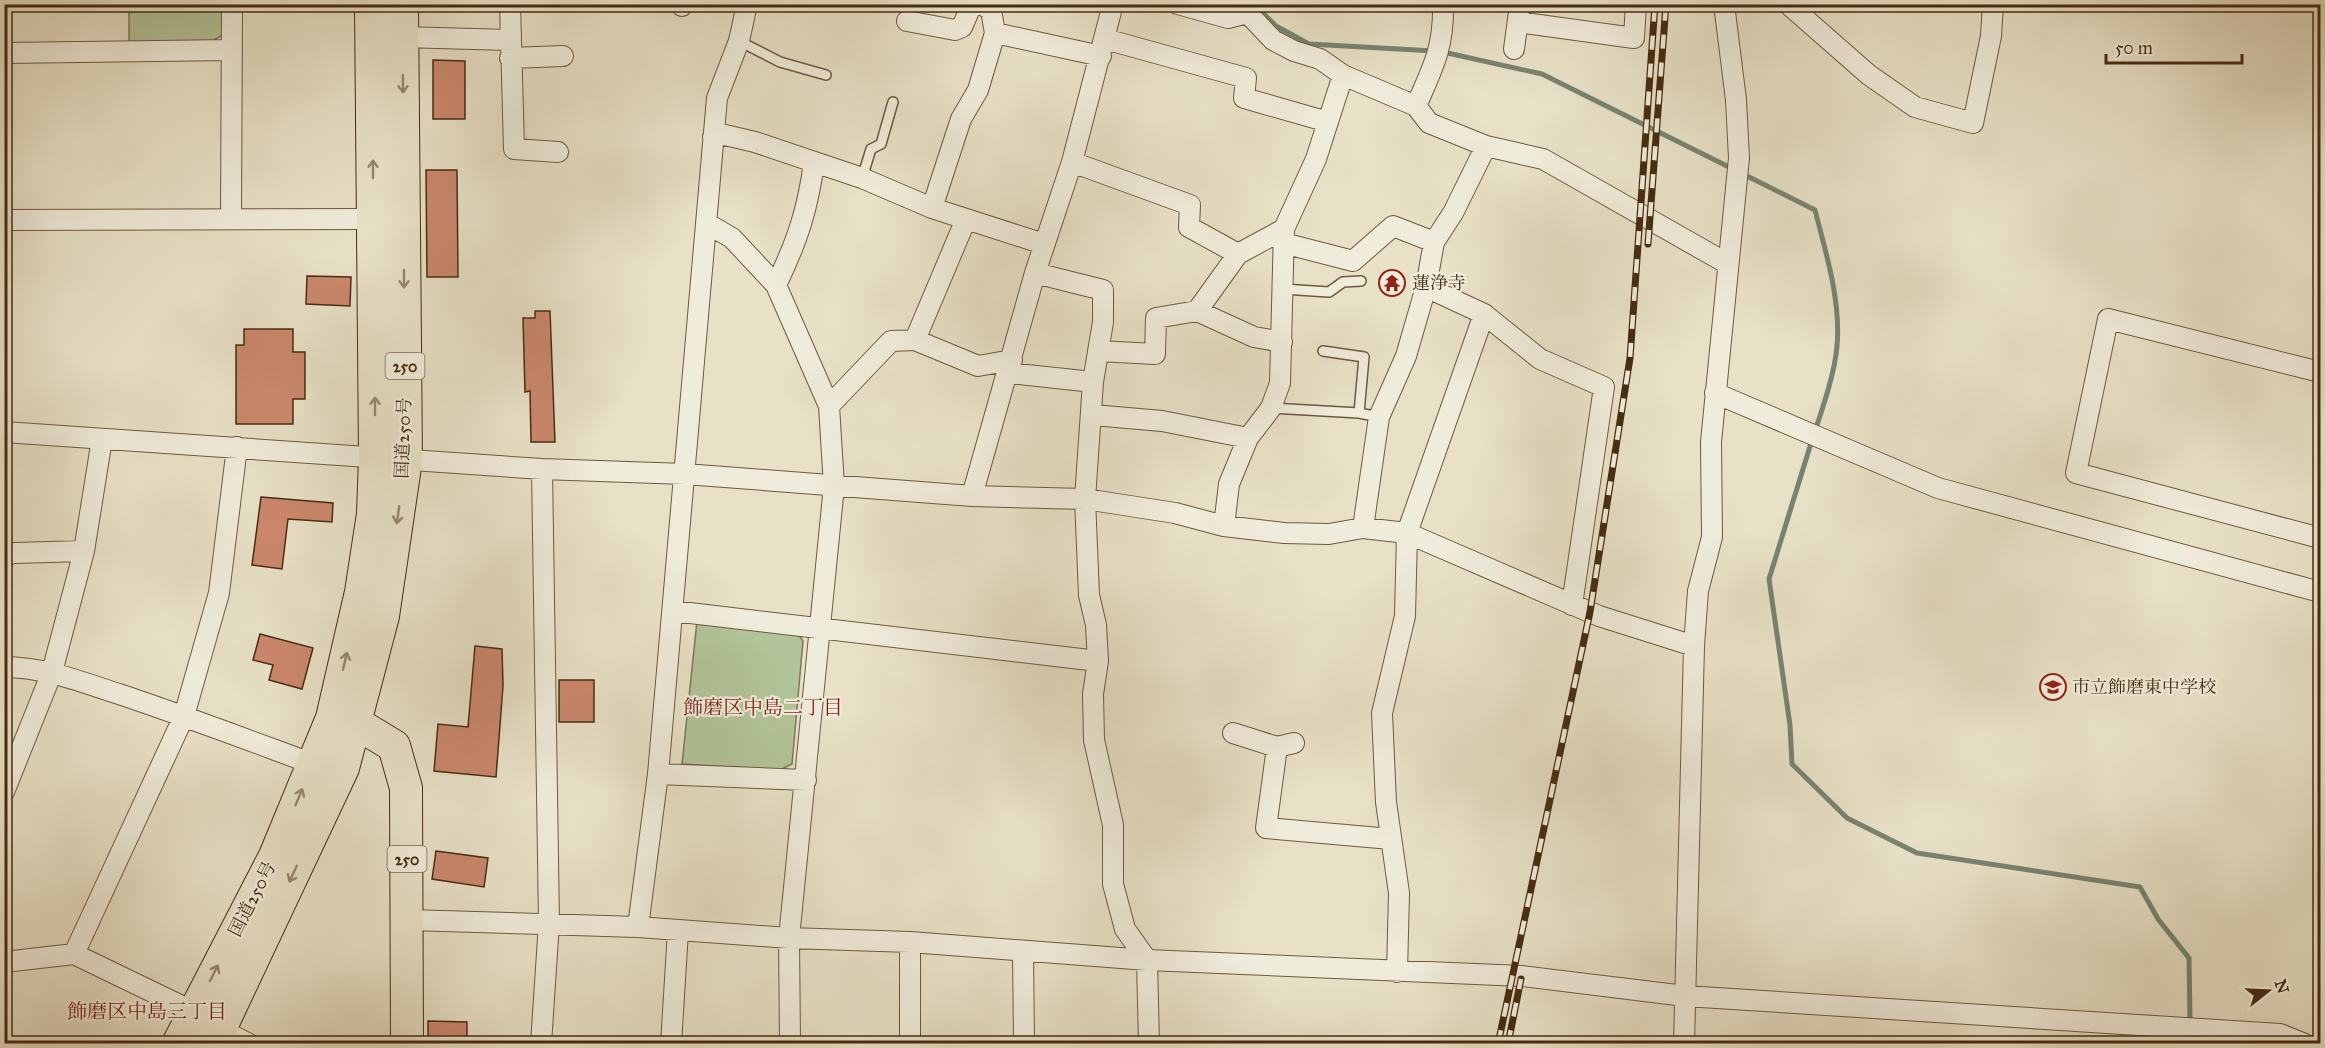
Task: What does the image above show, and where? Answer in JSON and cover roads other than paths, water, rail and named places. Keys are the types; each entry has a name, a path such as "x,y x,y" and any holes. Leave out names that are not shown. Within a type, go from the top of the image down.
{"highway":[{"name":"国道250号","path":"216,1036 343,768 344,721 374,514 371,4"},
{"name":"国道250号","path":"178,1044 275,856 313,764 344,721 383,616 405,460 402,4"},
{"name":"250","path":"344,721 394,746 406,788 407,1044"}],"street":[{"path":"231,218 232,4"},
{"path":"510,4 514,149 558,152"},
{"path":"638,927 658,774 717,98 739,41 747,4"},
{"path":"907,21 955,30 962,27 972,4"},
{"path":"932,208 960,119 978,90 995,33 991,10 981,4"},
{"path":"972,496 1035,273 1072,162 1113,4"},
{"path":"1178,4 1228,18 1243,9 1273,40 1294,51 1320,59 1343,75 1416,106 1429,123 1486,146 1543,159 1728,264"},
{"path":"1416,106 1438,53 1443,33 1443,4"},
{"path":"1514,49 1519,13 1634,38 1636,4"},
{"path":"1684,1044 1694,646 1698,591 1712,537 1711,442 1738,158 1736,100 1724,4"},
{"path":"1788,4 1869,75 1915,107 1973,123 1991,36 1993,4"},
{"path":"995,33 1103,47 1246,78 1244,98 1328,122"},
{"path":"402,37 562,56"},
{"path":"4,54 232,50"},
{"path":"1224,526 1229,484 1248,438 1271,408 1281,383 1284,236 1316,159 1343,75"},
{"path":"713,137 725,135 755,142 862,178 932,208 1044,244"},
{"path":"1363,528 1379,417 1406,356 1426,287 1434,242 1453,213 1486,146"},
{"path":"776,285 809,204 814,162"},
{"path":"1072,162 1191,205 1189,227 1238,254"},
{"path":"4,220 373,219"},
{"path":"915,340 966,219"},
{"path":"706,224 732,238 776,285 829,406 834,486 789,938 790,1044"},
{"path":"1197,312 1238,254 1284,236 1353,261 1393,226 1434,242"},
{"path":"1035,273 1103,290 1103,322 1093,382 1085,500 1089,595 1096,625 1098,661 1093,694 1094,740 1113,825 1113,884 1125,929 1147,960 1149,1044"},
{"path":"1426,287 1484,314 1540,360 1604,387 1572,604"},
{"path":"1098,351 1155,354 1156,318 1197,312 1254,337 1282,342"},
{"path":"1397,972 1399,893 1386,802 1382,712 1405,616 1407,533 1484,314"},
{"path":"2320,372 2108,319 2076,473 2320,538"},
{"path":"829,406 891,341 915,340 978,366 1010,366 1093,382"},
{"path":"1715,393 1938,488 2320,591"},
{"path":"1092,415 1162,421 1248,438"},
{"path":"4,432 542,469 685,474 972,496 1085,500 1175,513 1224,526 1284,533 1329,534 1363,528 1407,533 1599,616 1694,646"},
{"path":"4,792 52,672 84,551 102,439"},
{"path":"74,954 184,716 219,593 237,447"},
{"path":"541,1044 549,923 542,469"},
{"path":"4,556 14,553 84,551"},
{"path":"673,611 1098,661"},
{"path":"4,667 30,667 52,672 184,716 313,764"},
{"path":"1233,732 1285,745 1266,828 1391,839"},
{"path":"658,774 806,780"},
{"path":"408,920 638,927 678,932 910,942 1147,960 1522,976 1685,996 2280,1034 2305,1044"},
{"path":"671,1044 678,932"},
{"path":"910,942 910,1044"},
{"path":"1023,952 1024,1044"},
{"path":"4,962 74,954 194,1012"},
{"path":"216,1036 249,1044"}],"lane":[{"path":"739,41 780,62 826,75"},
{"path":"862,178 871,149 881,144 893,102"},
{"path":"1282,289 1329,292 1342,282 1361,281"},
{"path":"1323,351 1364,357 1359,412"},
{"path":"1271,408 1359,412 1379,417"}],"waterway":[{"path":"1254,4 1276,26 1309,44 1434,51"},
{"path":"1443,52 1542,74 1733,169"},
{"path":"1741,173 1815,210 1832,277 1838,329 1834,367 1815,431"},
{"path":"1812,440 1769,579 1790,725 1792,764 1847,818 1917,853 2140,887 2158,919 2189,958 2190,1019"}],"railway":[{"path":"1498,1044 1590,612 1630,358 1655,4"},
{"path":"1648,244 1666,4"},
{"path":"1508,1044 1521,979"}],"place":[{"name":"蓮浄寺","path":"1392,283"},
{"name":"市立飾磨東中学校","path":"2053,687"}],"district":[{"name":"飾磨区中島二丁目","path":"763,707"},
{"name":"飾磨区中島三丁目","path":"147,1011"}]}
